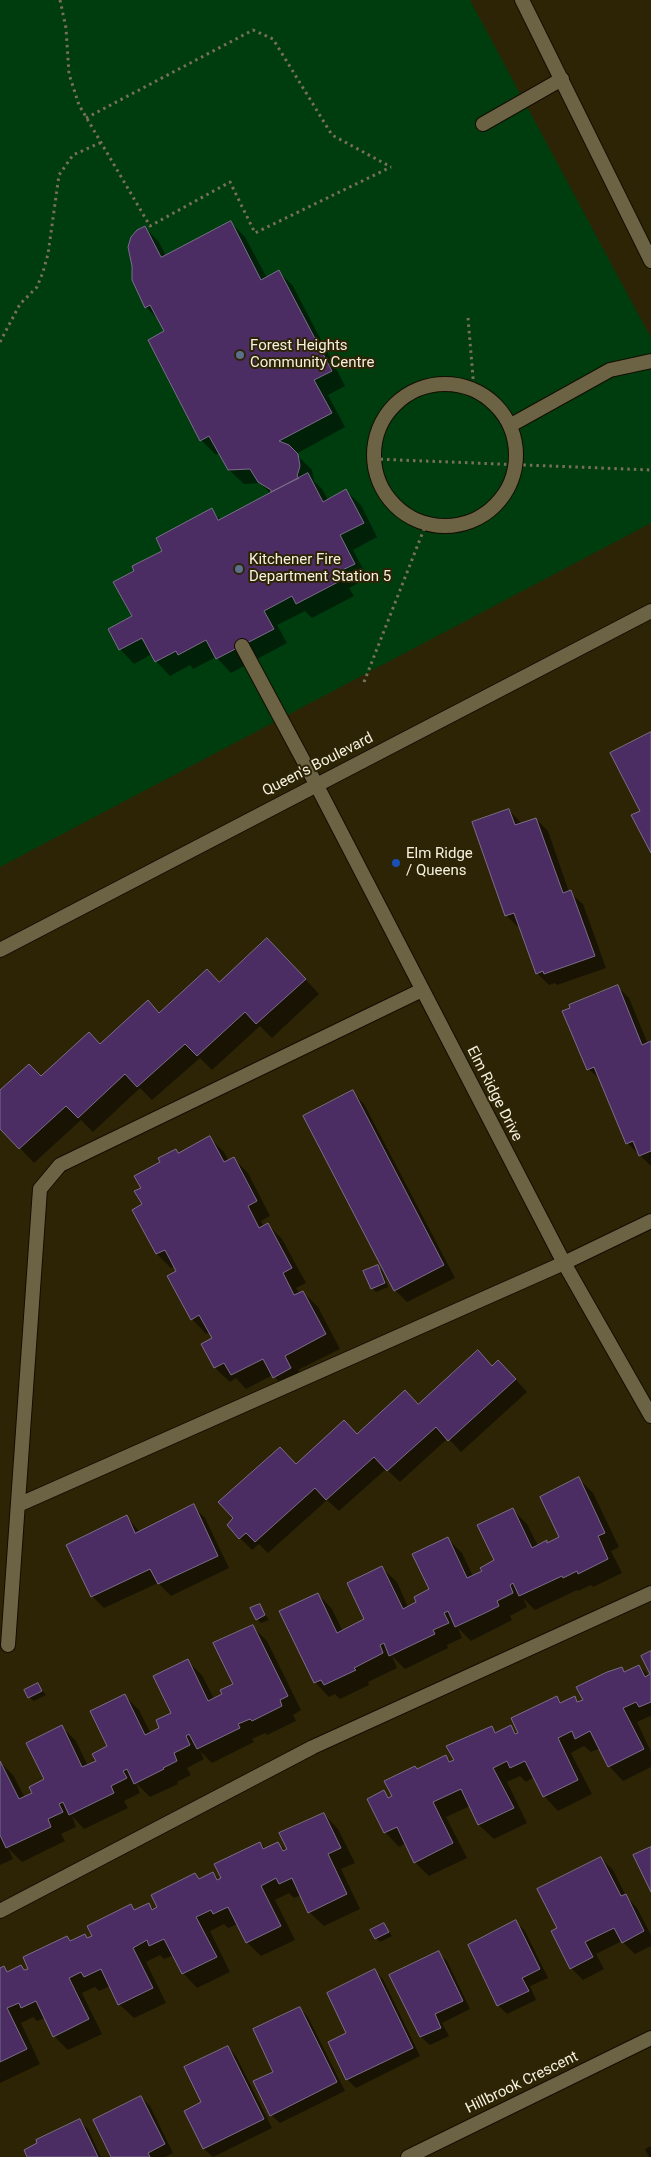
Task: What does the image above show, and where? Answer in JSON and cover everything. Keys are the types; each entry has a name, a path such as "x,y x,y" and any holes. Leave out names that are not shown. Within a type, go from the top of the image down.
{"street":[{"path":"522,0 651,261"},
{"path":"483,124 562,79"},
{"path":"511,425 610,370 651,361"},
{"path":"450,383 474,389 496,405 511,425 517,463 512,482 497,504 478,519 451,526 426,524 402,513 385,494 377,479 374,459 374,438 385,415 400,399 422,387 450,383"},
{"name":"Queen's Boulevard","path":"0,950 651,611"},
{"name":"Elm Ridge Drive","path":"242,646 316,784 564,1264 651,1416"},
{"path":"8,1645 40,1189 60,1165 422,990"},
{"path":"18,1505 564,1264 651,1221"},
{"path":"0,1911 313,1747 651,1593"},
{"name":"Hillbrook Crescent","path":"408,2157 651,2038"}],"path":[{"path":"60,0 66,28 69,74 79,106 86,118 102,142 150,226 230,182 255,233 391,167 332,135 273,39 253,30 86,118"},
{"path":"0,342 20,304 38,287 48,254 58,175 74,155 102,142"},
{"path":"468,318 474,389"},
{"path":"374,459 517,463 651,470"},
{"path":"364,682 426,524"}],"green space":[{"path":"0,0 470,0 651,338 651,523 0,867"}],"building":[{"name":"Forest Heights Community Centre","path":"231,221 261,280 279,270 332,371 314,380 332,413 279,441 289,445 298,454 300,466 297,476 299,478 271,492 271,490 258,482 250,469 228,470 209,436 200,441 148,340 164,331 150,305 145,308 132,280 132,266 128,247 131,237 137,230 145,226 161,257"},
{"name":"Kitchener Fire Department Station 5","path":"308,473 323,502 346,489 364,523 340,535 355,564 336,573 340,581 296,604 292,596 264,611 274,629 216,659 206,640 178,655 176,651 155,662 142,638 119,650 108,629 132,616 113,582 134,571 132,566 162,551 156,538 212,508 218,520"},
{"path":"651,732 651,853 631,815 640,811 610,753"},
{"path":"509,809 515,825 536,818 563,893 571,890 595,956 544,974 543,971 536,974 514,913 505,916 472,822"},
{"path":"267,938 306,979 256,1024 245,1012 197,1056 185,1044 137,1087 125,1074 78,1118 66,1106 19,1149 0,1129 0,1090 29,1064 41,1076 89,1032 100,1044 148,1000 159,1013 207,969 219,982"},
{"path":"618,985 642,1045 651,1041 651,1151 639,1156 633,1141 626,1144 594,1067 587,1070 562,1011 570,1008 569,1005"},
{"path":"353,1090 444,1265 394,1291 303,1116"},
{"path":"210,1136 224,1162 234,1157 257,1201 248,1206 259,1228 268,1223 292,1268 283,1273 294,1295 303,1291 326,1334 285,1356 291,1368 273,1378 263,1359 231,1375 224,1363 214,1368 201,1344 212,1338 199,1315 191,1320 167,1276 176,1271 165,1250 156,1254 132,1210 142,1204 134,1191 141,1188 134,1176 160,1162 158,1158 176,1149 178,1153"},
{"path":"378,1265 385,1283 371,1289 363,1271"},
{"path":"478,1350 492,1366 498,1360 516,1379 448,1441 436,1427 387,1471 374,1457 326,1500 315,1488 255,1542 246,1533 239,1539 227,1525 233,1518 218,1502 280,1447 296,1464 344,1420 357,1434 405,1390 418,1404"},
{"path":"579,1477 605,1533 598,1536 608,1559 578,1574 577,1571 563,1578 562,1576 519,1596 513,1583 510,1585 513,1593 497,1601 499,1606 455,1627 448,1611 444,1613 449,1623 433,1630 435,1634 389,1656 384,1643 380,1645 383,1653 354,1668 356,1670 324,1685 321,1680 314,1683 279,1611 318,1593 337,1633 364,1619 347,1583 382,1566 403,1609 416,1602 414,1597 429,1589 412,1554 448,1537 467,1578 482,1571 480,1568 494,1560 477,1525 513,1508 532,1548 547,1540 547,1543 559,1537 540,1497"},
{"path":"194,1504 218,1556 158,1584 150,1569 91,1597 66,1545 127,1515 135,1533"},
{"path":"260,1604 265,1615 256,1620 250,1608"},
{"path":"253,1625 288,1696 280,1700 282,1706 252,1721 250,1719 238,1724 240,1728 197,1749 189,1734 186,1736 190,1745 174,1753 177,1761 134,1784 127,1769 123,1771 127,1778 111,1786 114,1793 69,1815 63,1802 59,1804 63,1812 48,1819 51,1827 6,1848 0,1835 0,1761 19,1799 32,1793 29,1787 44,1779 26,1743 62,1725 82,1767 96,1761 92,1754 107,1746 90,1711 125,1694 145,1735 159,1728 156,1720 171,1713 153,1676 188,1659 208,1701 222,1694 220,1690 233,1684 213,1643"},
{"path":"651,1651 651,1702 639,1707 636,1702 623,1708 644,1749 608,1767 590,1731 575,1739 572,1731 558,1738 578,1780 543,1797 525,1761 510,1768 507,1761 493,1768 514,1808 478,1825 461,1789 433,1802 453,1843 414,1863 397,1827 384,1833 367,1799 384,1790 388,1798 392,1796 384,1781 415,1766 417,1769 446,1755 449,1762 454,1760 446,1746 492,1726 495,1733 511,1725 515,1734 518,1733 511,1718 557,1696 560,1703 575,1696 577,1702 583,1700 576,1687 607,1672 622,1667 624,1672 639,1665 645,1677 650,1674 641,1656"},
{"path":"38,1683 42,1691 28,1698 24,1690"},
{"path":"324,1813 341,1848 328,1854 347,1894 308,1913 292,1878 279,1884 276,1878 261,1886 281,1926 246,1943 228,1907 213,1914 211,1910 196,1917 217,1957 182,1974 164,1939 149,1946 147,1940 133,1948 153,1988 118,2005 101,1969 84,1977 81,1972 69,1978 89,2019 53,2037 36,2001 21,2008 19,2003 7,2008 27,2049 0,2062 0,1968 4,1966 7,1972 21,1965 24,1970 28,1969 23,1957 67,1936 70,1941 85,1934 87,1938 92,1936 87,1926 131,1904 134,1910 149,1903 152,1910 157,1907 151,1895 195,1873 199,1879 213,1872 217,1880 221,1878 214,1864 260,1842 263,1849 278,1842 283,1851 287,1849 279,1833"},
{"path":"651,1847 651,1892 633,1855"},
{"path":"601,1857 621,1896 626,1894 644,1931 622,1943 614,1928 585,1942 593,1957 570,1969 551,1931 557,1928 537,1889"},
{"path":"516,1920 540,1969 522,1978 529,1991 497,2006 468,1945"},
{"path":"384,1923 389,1932 375,1939 370,1930"},
{"path":"439,1951 463,2001 435,2014 441,2028 420,2037 389,1975"},
{"path":"375,1969 413,2048 346,2080 328,2042 346,2033 327,1993"},
{"path":"300,2007 337,2082 270,2116 253,2081 273,2072 253,2029"},
{"path":"228,2046 264,2119 203,2149 184,2111 201,2102 184,2067"},
{"path":"141,2096 165,2144 148,2153 150,2157 111,2157 93,2120"},
{"path":"80,2119 98,2157 27,2157 24,2150 37,2143 36,2140"}],"place":[{"name":"Forest Heights Community Centre","path":"240,355"},
{"name":"Kitchener Fire Department Station 5","path":"239,569"},
{"name":"Elm Ridge / Queens","path":"396,863"}]}
